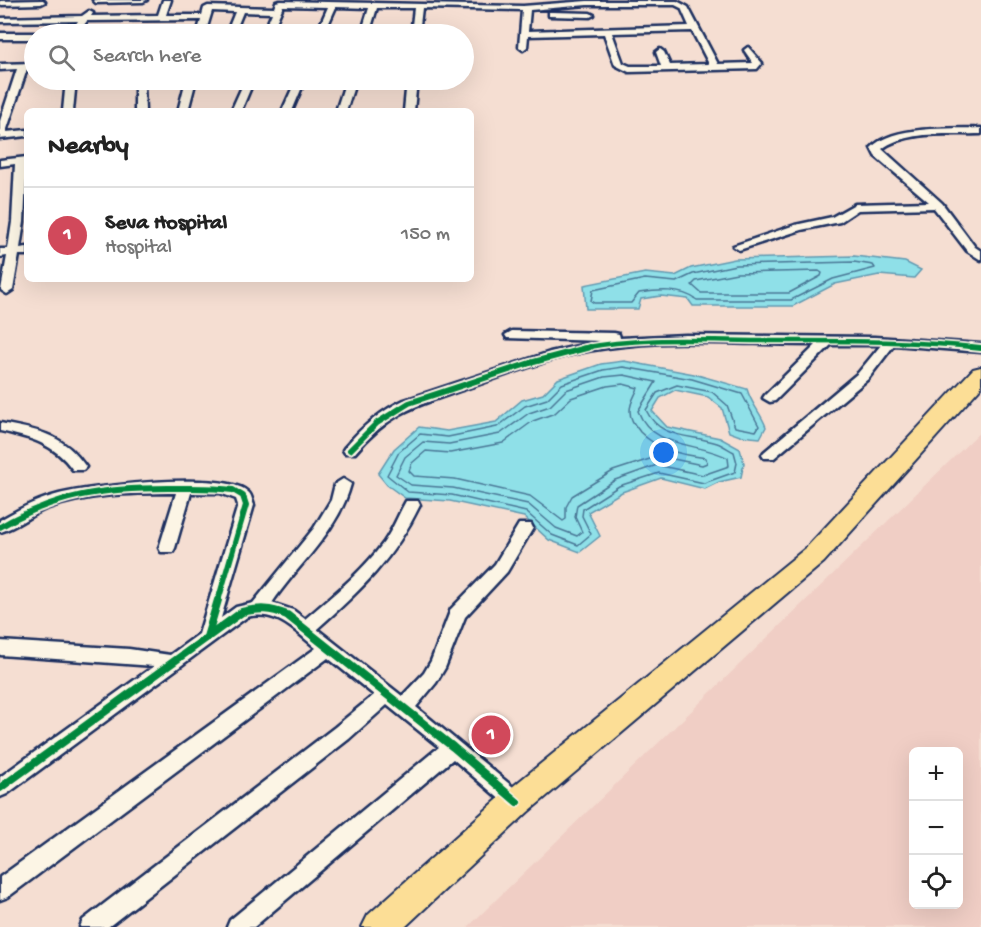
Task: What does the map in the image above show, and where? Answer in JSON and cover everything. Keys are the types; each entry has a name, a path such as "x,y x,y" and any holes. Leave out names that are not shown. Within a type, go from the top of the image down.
{"main road":[{"path":"380,927 517,802 815,555 981,374"}],"street":[{"path":"81,24 97,1 143,0"},
{"path":"161,17 167,0"},
{"path":"30,19 42,1"},
{"path":"0,3 42,1"},
{"path":"526,11 587,3 677,3 684,7 715,67"},
{"path":"587,3 595,32"},
{"path":"0,20 161,17 208,8 240,10 279,5 418,6 590,15"},
{"path":"271,24 279,5"},
{"path":"324,24 333,5"},
{"path":"368,24 374,5"},
{"path":"417,24 418,6"},
{"path":"204,24 208,8"},
{"path":"234,24 240,10"},
{"path":"523,47 526,11"},
{"path":"524,34 695,28"},
{"path":"607,31 619,64 623,67 667,69 756,66 758,63 748,50"},
{"path":"0,36 24,36"},
{"path":"660,51 667,69"},
{"path":"0,67 23,66 0,136 24,134"},
{"path":"68,108 70,90"},
{"path":"139,90 140,108"},
{"path":"184,108 188,90"},
{"path":"237,108 245,90"},
{"path":"288,108 296,90"},
{"path":"342,108 348,90"},
{"path":"409,108 411,90"},
{"path":"981,131 909,136 880,143 876,148 879,154 938,205 971,249 981,256"},
{"path":"0,163 24,160 21,251 7,290"},
{"path":"739,246 799,227 836,220 855,207 938,205"},
{"path":"0,253 21,251"},
{"path":"512,335 606,336 634,342"},
{"path":"770,398 827,341"},
{"path":"350,450 374,424 395,409 409,403 446,393 552,356 605,344 827,341 948,343 981,348"},
{"path":"769,455 863,376 890,342"},
{"path":"0,427 57,442 72,455 78,467"},
{"path":"259,608 280,577 336,509 343,484"},
{"path":"167,548 185,488"},
{"path":"0,527 37,507 61,499 130,489 220,488 233,490 243,496 246,505 207,637"},
{"path":"305,629 373,569 401,530 412,505"},
{"path":"403,708 430,678 439,663 457,614 501,568 525,528"},
{"path":"0,788 242,612 259,608 272,609 287,615 453,747 517,802"},
{"path":"0,648 129,656 172,662"},
{"path":"0,890 329,648"},
{"path":"91,927 342,733 387,695"},
{"path":"238,927 453,747"}],"shaded area":[{"path":"981,431 981,927 468,927"}],"water":[{"path":"854,256 905,262 921,270 914,278 879,275 835,284 793,306 693,306 688,299 661,296 641,299 638,309 586,309 584,285 645,273 675,276 691,268 735,259"},
{"path":"624,361 694,374 747,389 766,427 760,438 740,436 729,432 722,408 708,397 675,390 660,398 652,411 667,427 720,438 740,449 744,463 741,477 719,482 705,489 661,478 622,492 588,512 600,536 580,552 549,540 524,517 450,501 405,498 387,485 378,474 394,449 419,427 447,431 496,422 522,400 543,394 558,379 601,364"}],"cycle path":[{"path":"350,450 377,423 409,403 554,355 604,344 665,339 707,339 874,341 981,348"},
{"path":"0,527 37,507 58,499 104,490 127,488 233,490 243,496 246,505 207,637"},
{"path":"0,788 242,612 259,608 272,609 287,615 453,747 517,802"}],"place":[{"name":"Seva Hospital","path":"491,735"}]}
